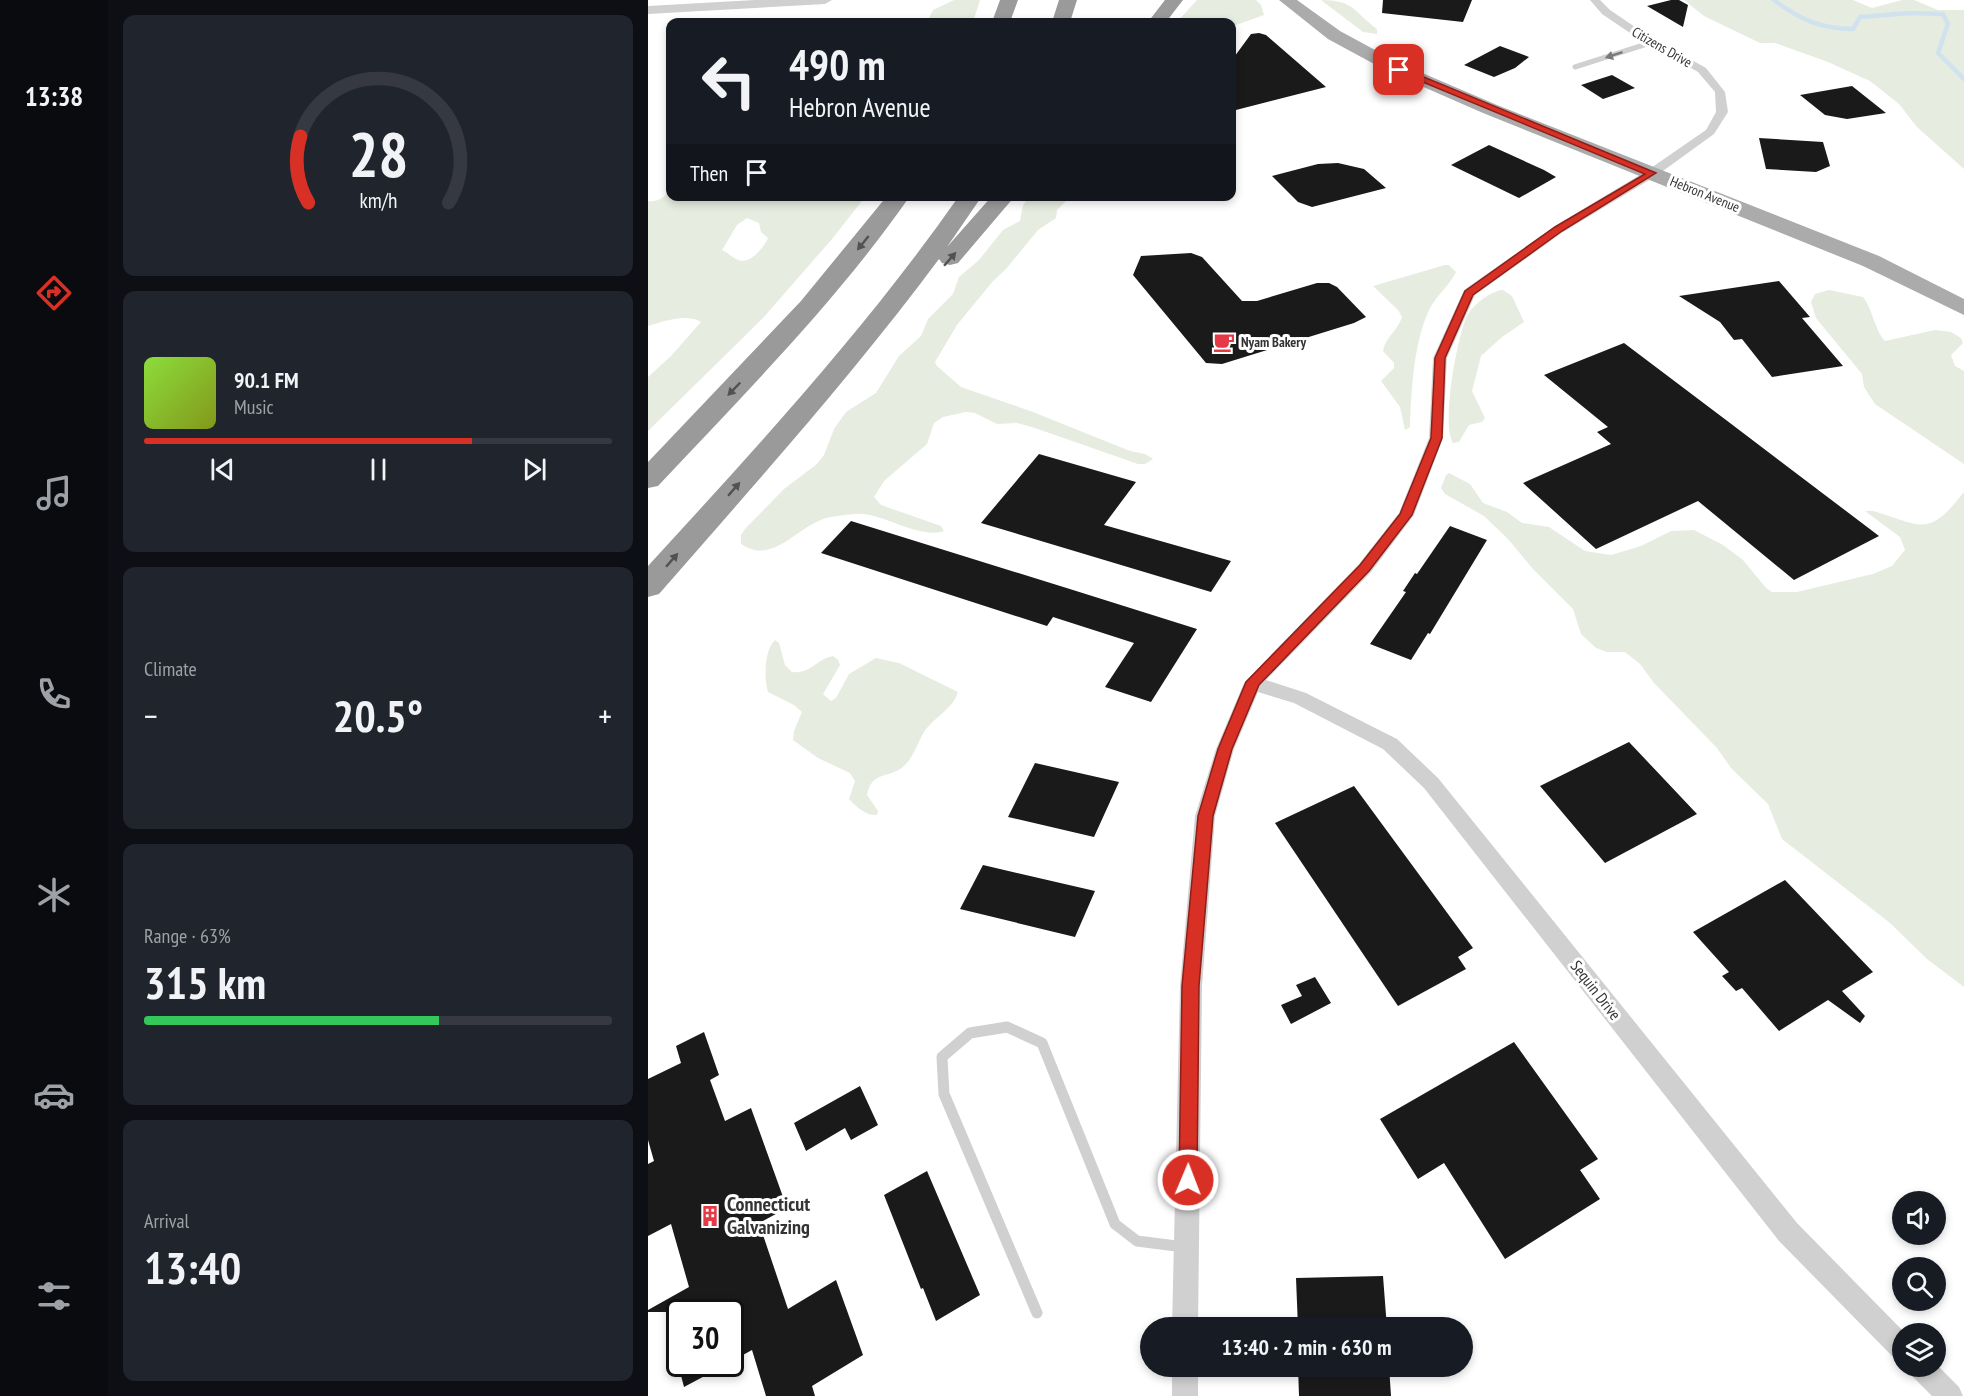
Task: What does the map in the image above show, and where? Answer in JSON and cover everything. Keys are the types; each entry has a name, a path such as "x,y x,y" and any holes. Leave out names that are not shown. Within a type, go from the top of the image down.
{"highway":[{"path":"1003,18 1010,0"},
{"path":"1061,18 1068,0"},
{"path":"1160,18 1174,0"},
{"path":"648,479 799,318 854,254 894,201"},
{"path":"648,586 848,358 914,277 967,201"},
{"path":"848,358 909,303 1001,201"}],"main road":[{"name":"Hebron Avenue","path":"1287,0 1327,30 1388,65 1490,109 1872,261 1964,308"}],"street":[{"path":"648,10 825,0"},
{"name":"Citizens Drive","path":"1253,682 1365,568 1406,515 1436,438 1440,358 1469,293 1559,229 1652,173 1710,132 1722,112 1720,92 1702,70 1606,12 1595,0"},
{"path":"1185,1317 1191,986 1206,816 1225,749 1253,682"},
{"name":"Sequin Drive","path":"1253,682 1300,698 1390,744 1431,783 1788,1232 1892,1338"},
{"path":"1185,1377 1185,1396"},
{"path":"1931,1377 1950,1396"}],"lane":[{"path":"1575,67 1653,42"},
{"path":"1037,1313 944,1094 942,1057 970,1033 1007,1027 1042,1042 1115,1224 1137,1240 1187,1248"}],"shaded area":[{"path":"954,0 980,0 974,18 929,18 933,10"},
{"path":"1197,0 1256,0 1261,5 1264,15 1236,25 1236,18 1181,18"},
{"path":"1321,0 1347,4 1377,29 1377,34 1363,32"},
{"path":"1684,0 1853,0 1872,8 1902,0 1914,0 1938,10 1964,10 1964,169 1917,127 1899,104 1870,81 1828,62 1775,43 1760,43 1704,16"},
{"path":"666,194 666,201 862,201 763,318 648,431 648,377 671,356 701,322 696,319 682,318 648,326 648,201 664,197","holes":["747,218 759,223 761,232 768,238 752,258 738,260 722,250 737,225"]},
{"path":"1026,201 1066,201 1057,210 1056,218 1038,230 957,325 935,362 937,366 961,387 1033,412 1130,451 1145,454 1153,459 1145,464 1138,464 1032,427 1017,423 997,424 975,413 966,412 943,417 934,423 927,444 884,481 874,497 881,505 941,526 944,531 925,532 872,516 855,514 819,521 776,547 765,550 753,550 741,544 741,535 745,529 784,489 817,464 824,455 834,429 846,412 876,393 899,356 921,336 928,319 953,294 959,277 979,260 1003,230 1020,221"},
{"path":"1449,265 1456,272 1432,305 1424,323 1414,367 1410,427 1405,430 1400,407 1381,381 1394,368 1394,363 1383,351 1402,317 1398,310 1373,286"},
{"path":"1503,290 1512,296 1524,322 1502,337 1481,356 1472,391 1485,418 1482,422 1469,425 1459,442 1453,443 1450,433 1449,401 1462,329 1468,313 1476,304 1492,293"},
{"path":"1829,290 1863,297 1885,341 1935,330 1951,332 1961,338 1963,343 1951,355 1955,366 1964,371 1964,464 1875,404 1864,387 1862,374 1816,318 1811,302 1815,294"},
{"path":"1449,473 1470,484 1483,503 1507,512 1522,523 1549,527 1585,551 1611,555 1641,546 1671,531 1694,530 1723,545 1743,560 1772,592 1797,592 1873,574 1892,566 1905,550 1900,537 1865,511 1873,511 1914,524 1924,524 1933,522 1942,516 1964,492 1964,987 1927,959 1890,923 1782,839 1768,804 1731,768 1717,748 1654,683 1640,664 1625,652 1607,652 1596,648 1581,634 1573,609 1533,569 1508,539 1484,516 1445,494 1441,488"},
{"path":"775,640 779,643 785,665 792,672 804,671 833,656 838,660 840,665 823,694 831,701 836,698 849,674 876,658 899,663 958,692 948,708 924,732 905,765 899,770 877,778 869,787 867,795 878,811 877,815 858,808 849,799 855,781 850,773 818,758 793,740 794,731 802,712 794,705 768,692 767,657"}],"building":[{"path":"1383,0 1472,0 1463,22 1382,13"},
{"path":"1679,0 1688,5 1683,27 1647,6"},
{"path":"1251,34 1266,35 1326,87 1236,110 1236,55"},
{"path":"1500,46 1529,57 1515,68 1494,77 1464,65"},
{"path":"1612,75 1635,88 1603,99 1581,85"},
{"path":"1852,86 1886,113 1847,119 1825,115 1800,95"},
{"path":"1759,138 1823,142 1830,166 1816,172 1766,169"},
{"path":"1489,145 1556,177 1519,198 1451,165"},
{"path":"1338,163 1364,169 1386,188 1312,207 1298,202 1272,176 1318,164"},
{"path":"1191,253 1202,257 1242,301 1257,301 1317,283 1329,283 1337,287 1366,317 1354,323 1222,364 1206,363 1133,275 1141,256"},
{"path":"1779,281 1810,317 1802,318 1843,366 1772,377 1742,339 1734,340 1720,322 1679,296"},
{"path":"1624,343 1879,536 1794,580 1698,501 1596,549 1523,483 1611,444 1597,432 1608,427 1544,375"},
{"path":"1039,454 1136,482 1104,525 1231,561 1211,592 981,523"},
{"path":"851,521 1197,629 1151,702 1105,687 1134,643 1053,617 1047,626 821,553"},
{"path":"1450,526 1487,540 1430,634 1428,633 1411,660 1370,644 1406,592 1403,591 1415,573 1417,574"},
{"path":"1629,742 1697,814 1605,863 1540,786"},
{"path":"1035,763 1119,782 1094,837 1008,817"},
{"path":"1354,786 1473,948 1458,957 1466,969 1398,1006 1275,823"},
{"path":"983,865 1095,891 1075,937 960,909"},
{"path":"1785,880 1873,972 1842,991 1865,1016 1860,1023 1828,1000 1779,1031 1742,988 1736,991 1722,976 1729,972 1693,932"},
{"path":"1315,977 1331,1003 1291,1024 1281,1005 1302,996 1296,985"},
{"name":"Connecticut Galvanizing","path":"704,1032 719,1075 710,1080 725,1121 751,1108 787,1208 759,1223 788,1309 836,1280 863,1355 812,1386 815,1396 766,1396 752,1350 744,1354 744,1299 668,1299 689,1287 671,1224 648,1236 648,1164 654,1161 648,1140 648,1079 681,1063 676,1046"},
{"path":"1514,1042 1598,1159 1580,1170 1600,1199 1505,1259 1444,1163 1418,1179 1380,1119"},
{"path":"860,1086 878,1125 851,1140 845,1128 806,1151 794,1123"},
{"path":"927,1171 980,1295 936,1321 884,1195"},
{"path":"1383,1276 1386,1317 1298,1317 1296,1278"},
{"name":"Connecticut Galvanizing","path":"666,1300 666,1312 648,1312"},
{"path":"681,1377 703,1377 684,1387"},
{"path":"1298,1377 1390,1377 1391,1396 1299,1396"}],"waterway":[{"path":"1774,0 1792,13 1811,22 1841,29 1853,29 1860,17 1910,13 1943,14 1948,24 1938,53 1964,79"}],"place":[{"name":"Nyam Bakery","path":"1224,342"},
{"name":"Connecticut Galvanizing","path":"710,1216"}],"route":[{"path":"1188,1180 1191,986 1206,816 1225,749 1253,682 1365,568 1406,515 1436,438 1440,358 1469,293 1559,229 1652,173 1490,109 1453,91 1399,70"}]}
